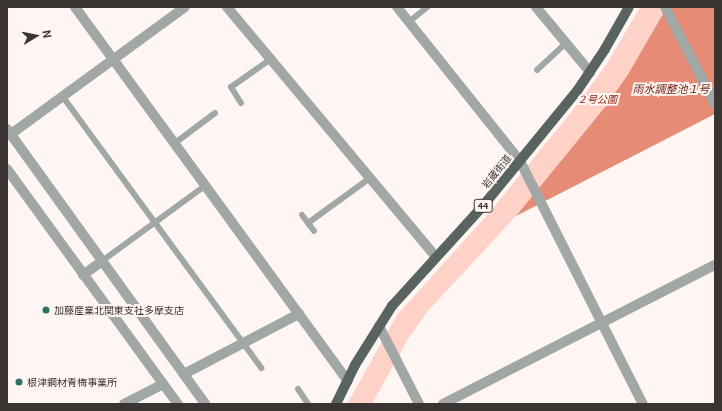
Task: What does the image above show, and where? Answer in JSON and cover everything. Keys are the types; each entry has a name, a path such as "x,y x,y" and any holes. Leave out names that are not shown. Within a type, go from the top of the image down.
{"main road":[{"name":"岩蔵街道","path":"336,404 379,326 406,289 520,161 590,72 629,7"}],"street":[{"path":"75,7 348,381"},
{"path":"185,7 63,97 9,132 205,404"},
{"path":"227,7 436,257"},
{"path":"397,7 410,21 520,161 644,404"},
{"path":"536,7 590,72"},
{"path":"665,7 715,104"},
{"path":"7,169 178,404"},
{"path":"83,275 102,261"},
{"path":"443,404 715,265"},
{"path":"184,374 299,314"},
{"path":"379,326 419,404"},
{"path":"124,404 163,384"}],"lane":[{"path":"410,21 427,7"},
{"path":"537,70 566,43"},
{"path":"241,103 231,87 271,59"},
{"path":"63,97 154,224 261,368"},
{"path":"175,143 215,113"},
{"path":"308,223 370,178"},
{"path":"102,261 206,186"},
{"path":"302,215 314,231"},
{"path":"298,389 308,404"}],"green space":[{"name":"２号公園","path":"640,7 667,7 627,76 605,107 516,216 427,312 408,339 372,404 347,404 397,315 489,213 576,106 608,62"}],"water":[{"name":"雨水調整池１号","path":"667,7 715,7 715,114 516,216 605,107 627,76"}],"place":[{"name":"加藤産業北関東支社多摩支店","path":"46,310"},
{"name":"根津鋼材青梅事業所","path":"19,382"}]}
